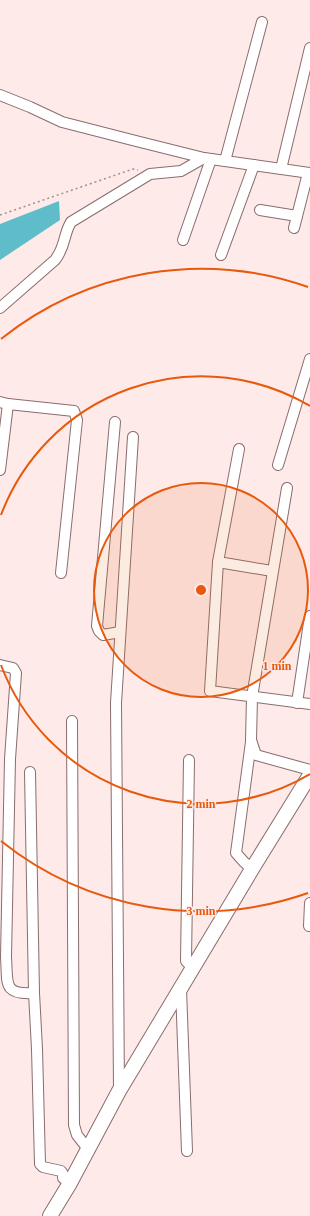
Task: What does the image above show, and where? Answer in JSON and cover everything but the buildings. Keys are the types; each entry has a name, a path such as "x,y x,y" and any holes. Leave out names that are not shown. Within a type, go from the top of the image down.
{"main road":[{"path":"50,1216 70,1183 119,1092 252,868 310,775"}],"street":[{"path":"225,161 262,22"},
{"path":"281,169 310,48"},
{"path":"0,95 62,122 208,158 309,173 294,228"},
{"path":"0,308 55,260 60,254 66,233 72,222 150,174 181,171 208,158"},
{"path":"183,240 208,158"},
{"path":"221,255 254,166"},
{"path":"260,210 297,216"},
{"path":"278,465 310,359"},
{"path":"0,470 4,403 74,412 77,420 60,573"},
{"path":"115,422 97,626 103,635 120,632"},
{"path":"119,1092 116,709 133,437"},
{"path":"239,449 218,562 210,692 310,704"},
{"path":"252,868 236,853 251,740 252,697 287,488"},
{"path":"218,562 272,571"},
{"path":"297,703 310,616"},
{"path":"0,665 13,668 16,673 10,759 6,957 8,986 17,993 34,993"},
{"path":"72,721 74,1125 77,1135 88,1149"},
{"path":"251,740 256,755 310,770"},
{"path":"189,760 186,962 193,968"},
{"path":"30,772 34,993 40,1164 43,1167 61,1171 64,1178 70,1183"},
{"path":"309,926 310,903"},
{"path":"181,989 187,1150"}],"path":[{"path":"0,215 133,169 150,174"}],"water":[{"path":"59,201 60,220 0,260 0,224"}]}
